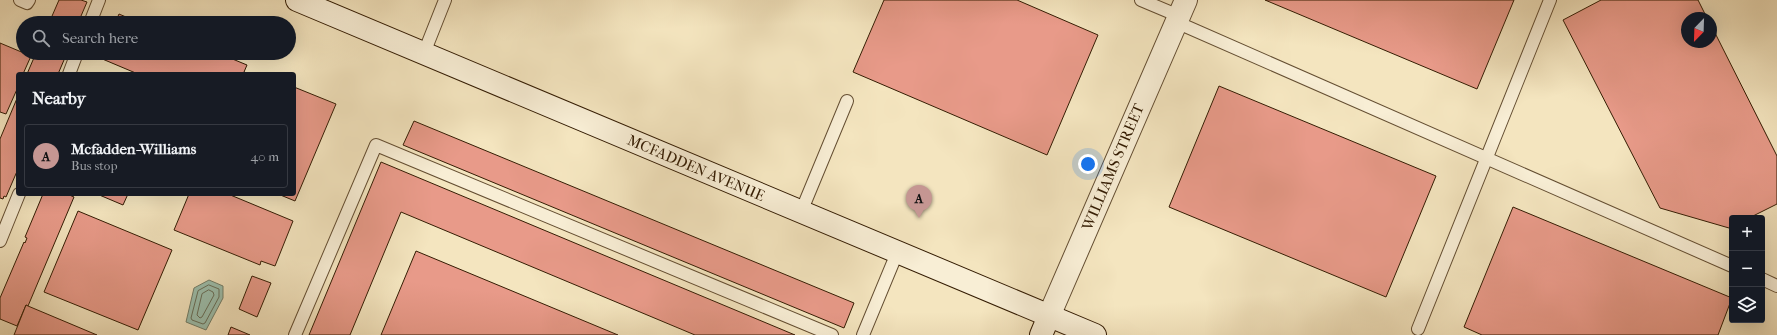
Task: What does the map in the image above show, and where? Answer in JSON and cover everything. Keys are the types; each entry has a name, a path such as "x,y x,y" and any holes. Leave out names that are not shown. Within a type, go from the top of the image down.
{"main road":[{"name":"MCFADDEN AVENUE","path":"299,0 897,253 1045,325 1095,335"},
{"name":"WILLIAMS STREET","path":"1045,325 1180,12"}],"lane":[{"path":"20,0 28,3 29,0"},
{"path":"93,16 99,0"},
{"path":"424,53 445,0"},
{"path":"1142,0 1180,12 1486,158 1729,265"},
{"path":"1418,329 1550,0"},
{"path":"70,72 74,60"},
{"path":"801,212 847,101"},
{"path":"295,335 376,145 832,335"},
{"path":"0,240 18,196"},
{"path":"863,335 897,253"},
{"path":"1765,281 1777,286"}],"water":[{"path":"209,280 223,286 223,298 206,330 186,322 194,288"}],"building":[{"path":"59,0 81,0 87,2 81,16 52,16"},
{"path":"884,0 1017,0 1098,35 1047,155 853,72"},
{"path":"1265,0 1514,0 1477,89"},
{"path":"1601,0 1698,0 1704,12 1681,12 1681,48 1717,48 1717,37 1777,156 1777,204 1755,215 1729,215 1729,228 1660,208 1563,20"},
{"path":"0,43 16,50 16,60 29,60 24,72 16,72 16,92 6,114 0,112"},
{"path":"33,60 64,60 59,72 28,72"},
{"path":"105,60 235,60 247,65 244,72 133,72"},
{"path":"1219,86 1436,176 1386,297 1169,207"},
{"path":"296,88 336,104 295,201 283,196 296,196"},
{"path":"16,101 16,174 6,197 4,196 3,199 0,198 0,139"},
{"path":"414,121 854,303 844,328 403,145"},
{"path":"381,162 795,335 695,335 401,212 350,335 309,335"},
{"path":"42,196 74,197 28,306 26,305 17,326 0,319 0,298 24,242 25,243 27,238 25,237"},
{"path":"102,196 127,196 123,205"},
{"path":"188,196 233,196 293,221 275,266 261,261 260,265 174,230"},
{"path":"1513,207 1729,297 1729,306 1718,335 1482,335 1464,327"},
{"path":"78,211 172,250 138,330 44,292"},
{"path":"416,251 618,335 381,335"},
{"path":"252,276 271,283 257,317 239,309"},
{"path":"26,305 28,306 97,335 14,335"},
{"path":"231,327 250,335 228,335"}],"place":[{"name":"Mcfadden-Williams","path":"919,218"}]}
